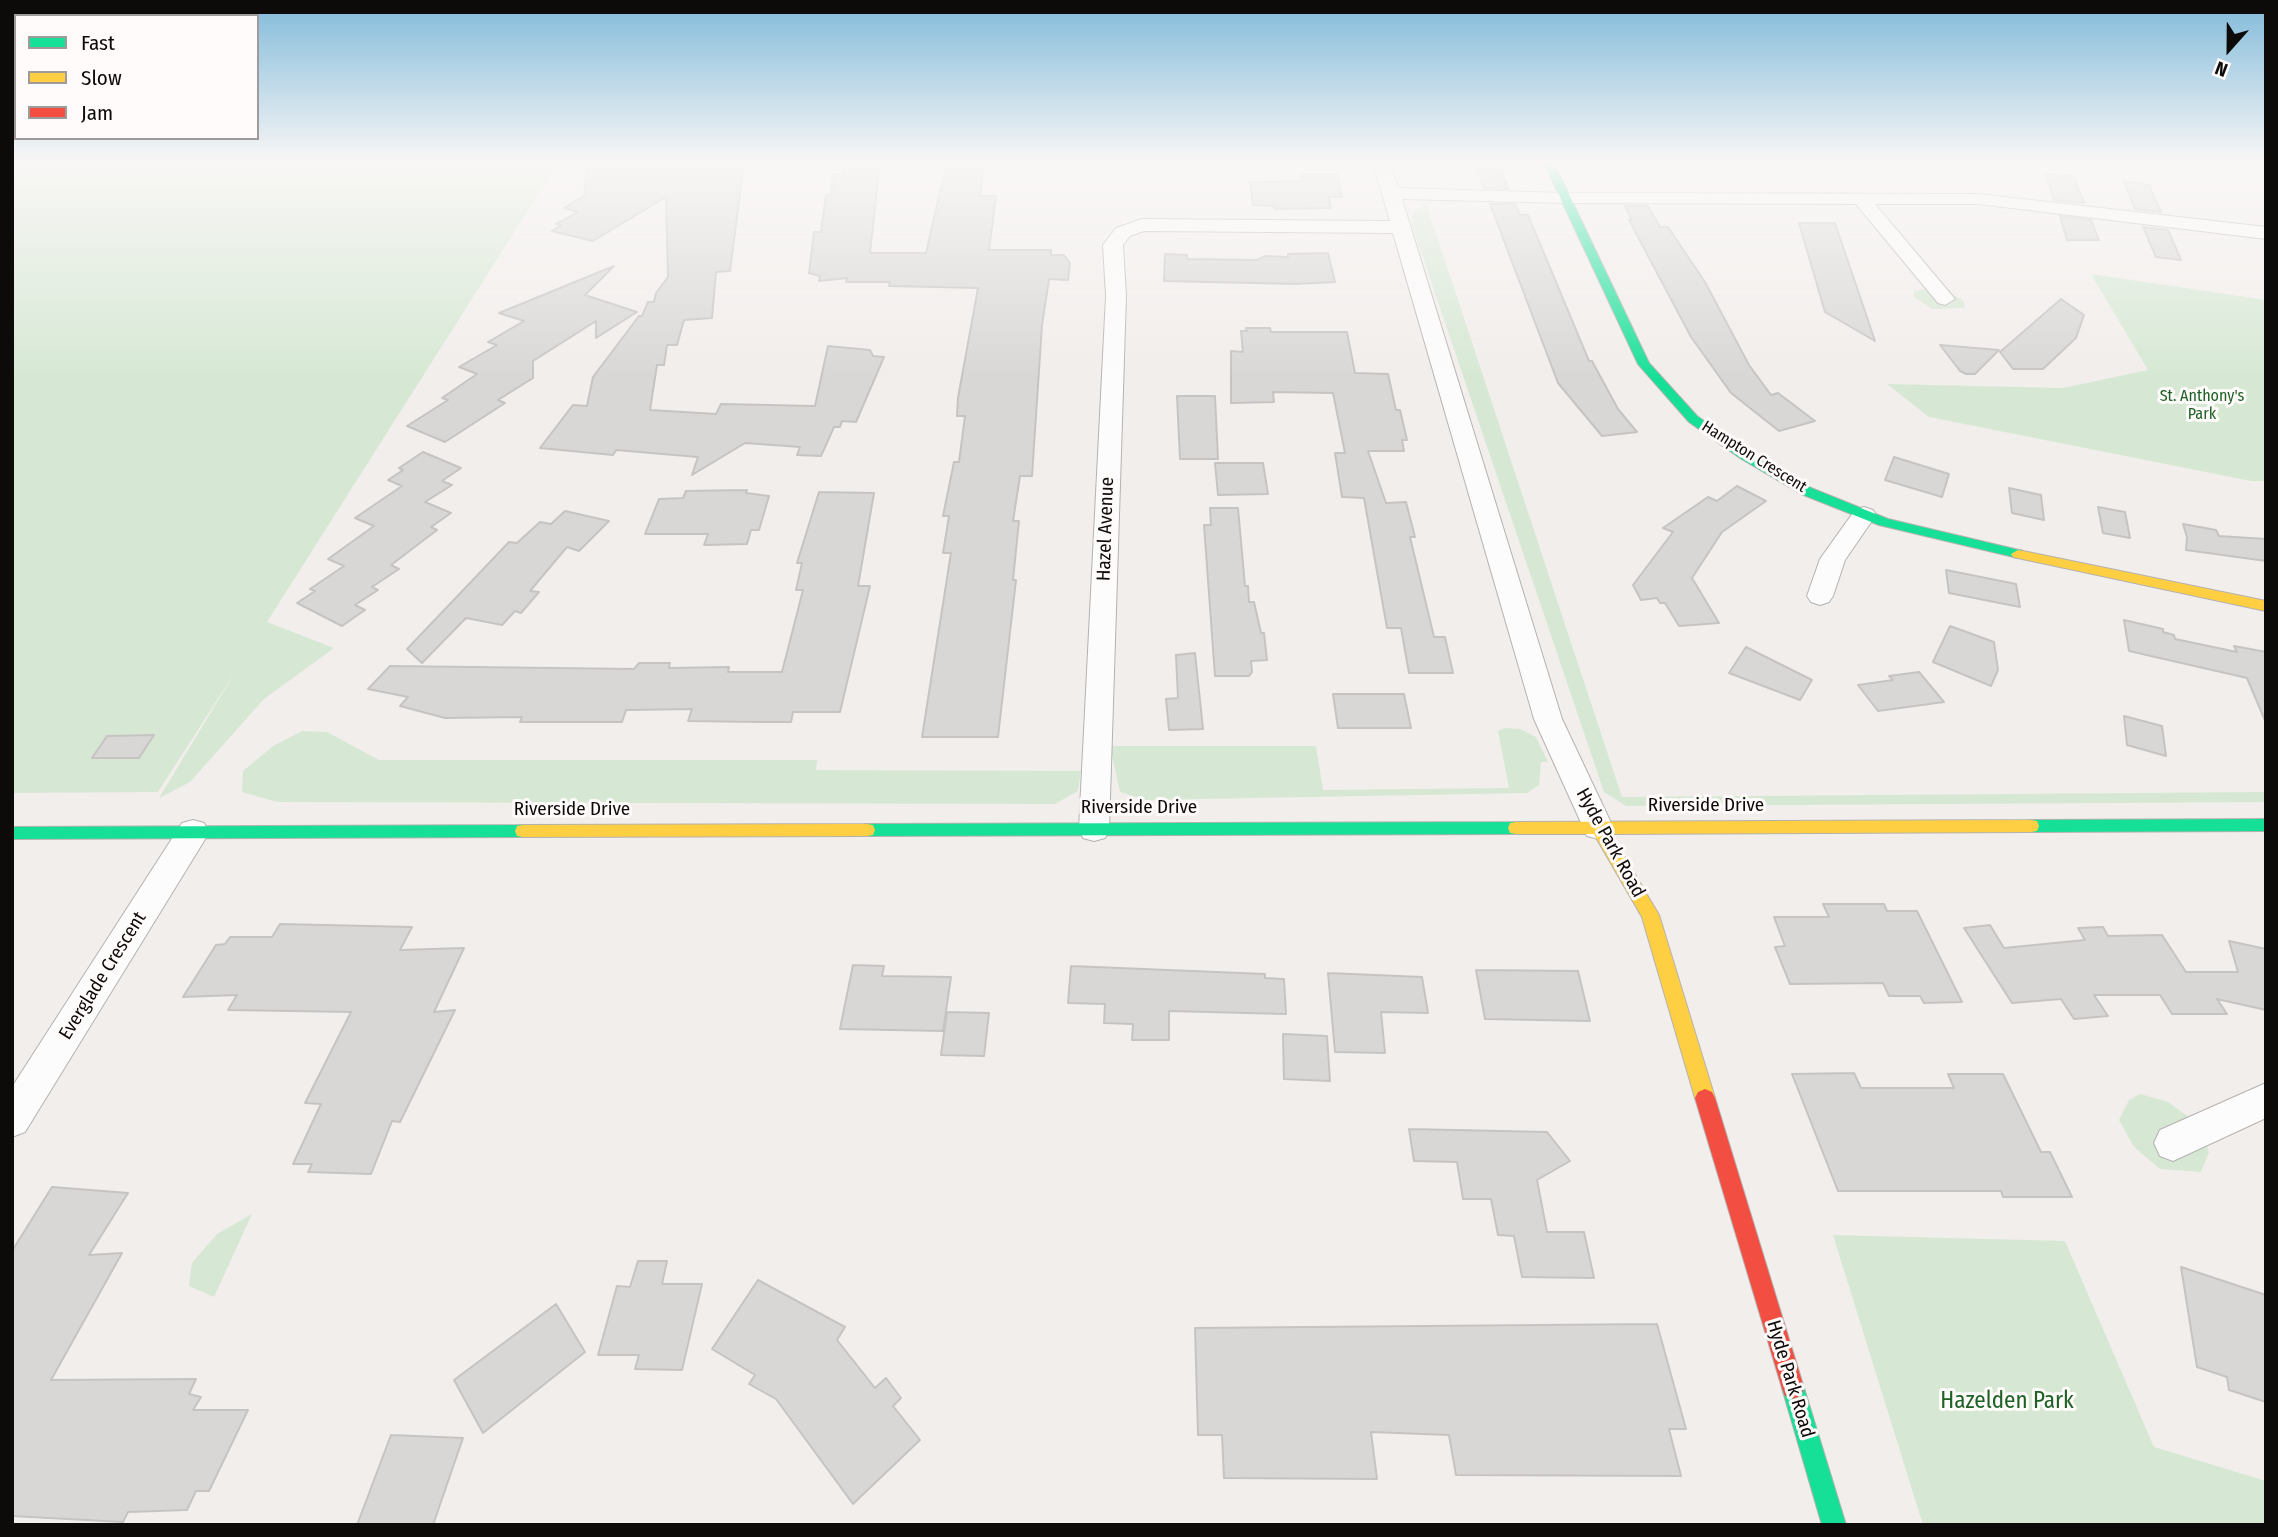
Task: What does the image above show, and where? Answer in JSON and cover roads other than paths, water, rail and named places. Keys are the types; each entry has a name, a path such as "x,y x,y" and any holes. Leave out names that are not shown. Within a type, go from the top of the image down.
{"main road":[{"name":"Hampton Crescent","path":"1582,235 1644,364 1693,419 1744,455 1805,491 1864,515 1987,547 2266,606"},
{"name":"Riverside Drive","path":"12,833 2266,825"},
{"name":"Hyde Park Road","path":"1598,827 1650,915 1834,1525"}],"street":[{"name":"Hazel Avenue","path":"1094,829 1116,296 1113,245 1121,235"},
{"name":"Hyde Park Road","path":"1403,235 1548,719 1598,827"},
{"path":"1891,235 1945,299"},
{"path":"1820,596 1833,559 1864,515"},
{"name":"Everglade Crescent","path":"12,1120 193,832"},
{"path":"2174,1143 2266,1100"}],"park label":[{"name":"St. Anthony's Park","path":"2202,406"},
{"name":"Hazelden Park","path":"2007,1402"}]}
